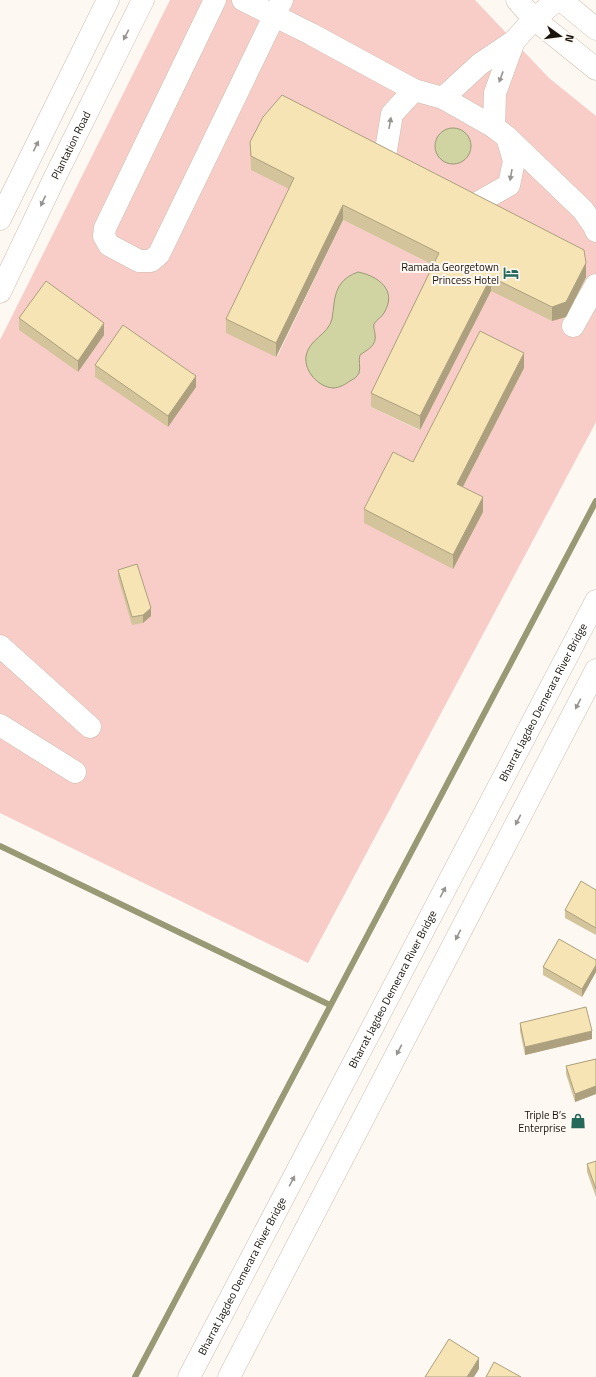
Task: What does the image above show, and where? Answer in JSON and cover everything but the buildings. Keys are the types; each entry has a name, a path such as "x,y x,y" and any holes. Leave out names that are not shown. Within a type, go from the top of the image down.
{"main road":[{"path":"0,219 108,0"},
{"name":"Plantation Road","path":"0,292 56,174 143,0"},
{"path":"215,0 105,228 104,236 109,245 139,261 151,261 159,254 278,8"},
{"path":"243,0 278,8 414,90 443,98 500,132 583,210 596,230"},
{"path":"517,0 534,19 596,70"},
{"path":"443,98 480,64 514,41 534,19 556,0"},
{"path":"561,0 596,29"},
{"path":"472,206 509,185 514,161 500,132 496,93 514,41"},
{"path":"384,162 392,114 414,90"},
{"path":"573,326 596,285"},
{"name":"Bharrat Jagdeo Demerara River Bridge","path":"190,1377 596,601"},
{"path":"0,646 90,727"},
{"path":"229,1377 596,670"},
{"path":"0,725 75,772"}],"shaded area":[{"path":"170,0 475,0 549,78 596,116 596,422 308,963 0,813 0,340","holes":["294,192 491,291 419,430 371,407 439,268 343,220 277,357"]},
{"path":"457,128 466,133 470,139 470,153 466,159 457,164 449,164 440,159 436,153 435,142 440,133 446,129"},
{"path":"358,272 372,277 384,285 389,297 388,305 383,314 374,324 375,342 369,349 360,355 360,370 357,376 340,387 327,387 322,385 313,377 307,367 306,356 314,341 327,329 330,324 338,288 344,280 352,274"}],"waterway":[{"path":"135,1377 596,501"},
{"path":"0,846 330,1005"}],"place":[{"name":"Ramada Georgetown Princess Hotel","path":"511,273"},
{"name":"Triple B’s Enterprise","path":"578,1121"}]}
